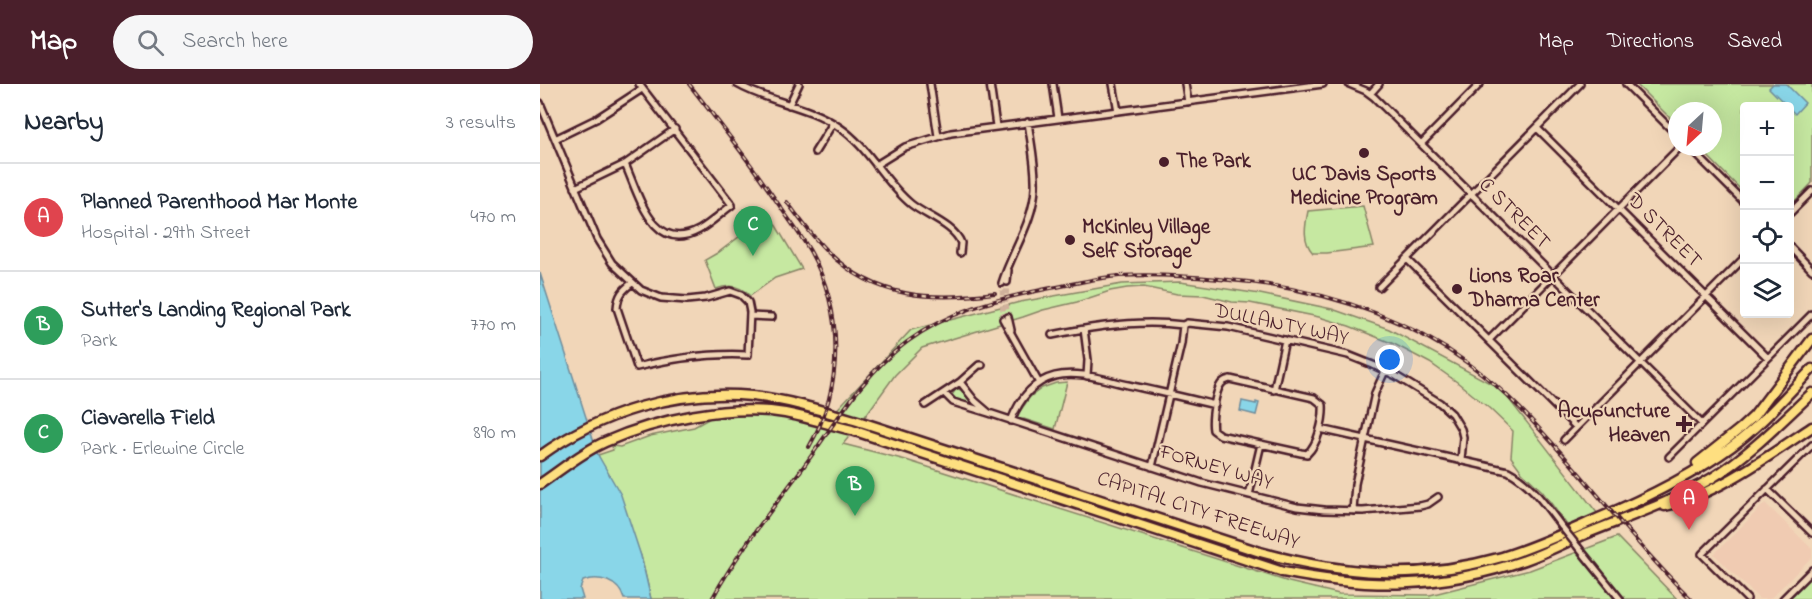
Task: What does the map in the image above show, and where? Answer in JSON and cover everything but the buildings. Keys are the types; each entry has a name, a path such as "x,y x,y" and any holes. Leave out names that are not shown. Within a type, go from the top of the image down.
{"highway":[{"path":"1622,508 1685,471 1742,428 1768,399 1812,339"},
{"name":"CAPITAL CITY FREEWAY","path":"540,456 570,437 616,415 639,407 670,399 715,395 753,396 833,414 1300,563 1340,570 1381,573 1412,572 1463,566 1503,557 1658,492 1730,448 1765,418 1812,369"},
{"name":"CAPITAL CITY FREEWAY","path":"540,484 572,460 605,442 679,418 714,413 784,413 852,430 1283,572 1323,580 1364,584 1406,584 1446,580 1486,572 1526,560 1649,510 1682,494 1729,466 1772,432 1812,393"},
{"path":"1649,510 1673,505 1717,486 1812,427"}],"street":[{"path":"737,84 765,98 803,108 833,123 856,140 869,154 881,173 907,201 953,231 962,243 960,253"},
{"path":"789,105 799,84"},
{"path":"930,84 938,136"},
{"path":"990,84 996,126"},
{"path":"1053,84 1058,118"},
{"path":"1113,84 1118,111"},
{"path":"1185,84 1188,102"},
{"path":"1254,84 1255,92"},
{"path":"876,165 905,147 938,136 996,126 1323,84"},
{"name":"C STREET","path":"1349,84 1370,94 1702,424"},
{"path":"1370,94 1379,84"},
{"path":"1420,144 1480,84"},
{"path":"1379,287 1580,84"},
{"path":"1626,84 1668,126"},
{"path":"555,139 596,119 641,86 732,205 693,232 678,236 665,233 656,227 648,216 625,164"},
{"path":"540,103 601,248 612,263 632,283 649,294 661,298 678,300 706,298 730,291 736,292 746,299 750,309 748,355 700,356 637,367 617,308 621,294 632,283"},
{"path":"1004,282 1026,227 1035,188 1028,122"},
{"path":"815,152 833,123"},
{"name":"D STREET","path":"1537,128 1768,358"},
{"path":"575,188 625,164 675,129"},
{"path":"1489,340 1671,156"},
{"path":"1698,156 1740,198"},
{"path":"1793,210 1812,191"},
{"path":"1794,251 1812,270"},
{"path":"1407,259 1576,428"},
{"path":"1564,440 1740,262"},
{"path":"1669,457 1812,314"},
{"path":"750,316 772,317"},
{"path":"1006,318 1013,337 1039,383"},
{"name":"DULLANTY WAY","path":"1052,334 1104,326 1162,322 1183,325 1186,323 1228,327 1348,355 1385,371 1440,403 1452,414 1463,437 1461,460"},
{"name":"DULLANTY WAY","path":"1152,467 1181,344 1183,325"},
{"path":"1084,329 1088,360 1087,376"},
{"path":"1274,390 1285,340"},
{"path":"925,405 982,365"},
{"path":"1353,511 1355,484 1375,393 1385,371"},
{"path":"1011,421 1026,393 1039,383 1055,376 1087,376 1215,405"},
{"path":"1230,379 1274,390 1319,401 1323,405 1320,429 1314,445 1307,454 1220,435 1213,430 1211,422 1215,405 1220,385 1225,381 1230,379"},
{"name":"FORNEY WAY","path":"960,382 975,401 989,413"},
{"name":"FORNEY WAY","path":"944,393 953,402 1152,467 1202,483 1297,507 1353,511 1420,506 1438,497"},
{"path":"1320,429 1500,468 1520,478 1531,488 1620,599"},
{"path":"1249,495 1261,444"},
{"path":"1747,599 1702,554 1812,444"},
{"path":"1767,489 1812,533"},
{"path":"1783,599 1812,570"}],"shaded area":[{"path":"1765,503 1812,549 1812,557 1770,599 1759,599 1714,554"}],"green space":[{"path":"1636,84 1812,84 1812,183 1794,202 1794,102 1740,102 1740,189 1708,156 1722,156 1722,102 1668,102 1668,116"},
{"path":"1363,206 1374,247 1313,253 1306,238 1308,211"},
{"path":"769,214 802,269 775,278 750,296 734,286 716,289 705,260"},
{"path":"1180,282 1260,294 1332,309 1389,329 1501,389 1601,518 1567,525 1542,491 1522,472 1511,457 1513,431 1457,382 1430,363 1394,344 1319,317 1250,303 1232,302 1203,295 1177,294 1144,287 1110,291 922,348 895,375 843,444 906,460 1289,582 1339,594 1430,595 1530,570 1617,537 1677,599 651,599 641,556 598,455 613,450 612,446 620,447 650,436 694,427 732,406 830,417 911,330 1020,302 1122,284"},
{"path":"1067,382 1055,429 1018,418 1018,414 1030,397 1042,388"},
{"path":"956,389 966,393 981,409 958,402 952,395"},
{"path":"1812,576 1812,599 1789,599"}],"water":[{"path":"1773,84 1786,84 1805,103 1795,114 1794,102 1783,102 1769,88"},
{"path":"540,273 598,455 621,495 641,556 651,599 624,599 618,588 608,581 589,579 583,581 580,589 583,599 540,599"},
{"path":"1242,401 1259,403 1256,415 1240,411"}],"tunnel":[{"path":"1007,282 1008,317"},
{"path":"1002,283 1003,319"}],"railway":[{"path":"689,84 768,189 810,251 821,274 834,324 834,374 829,399 809,447"},
{"path":"787,202 829,253 866,280 886,288 927,296 949,297 995,293"},
{"path":"712,599 744,548 851,400 877,369 907,342 939,322 991,302 1100,278 1144,275 1253,282 1318,295 1381,315 1441,345 1497,386 1523,411 1644,550 1691,599"}],"place":[{"name":"UC Davis Sports Medicine Program","path":"1364,153"},
{"name":"The Park","path":"1164,162"},
{"name":"McKinley Village Self Storage","path":"1070,240"},
{"name":"Ciavarella Field","path":"753,256"},
{"name":"Lions Roar Dharma Center","path":"1457,289"},
{"name":"Acupuncture Heaven","path":"1684,424"},
{"name":"Sutter's Landing Regional Park","path":"855,516"},
{"name":"Planned Parenthood Mar Monte","path":"1689,530"}]}
